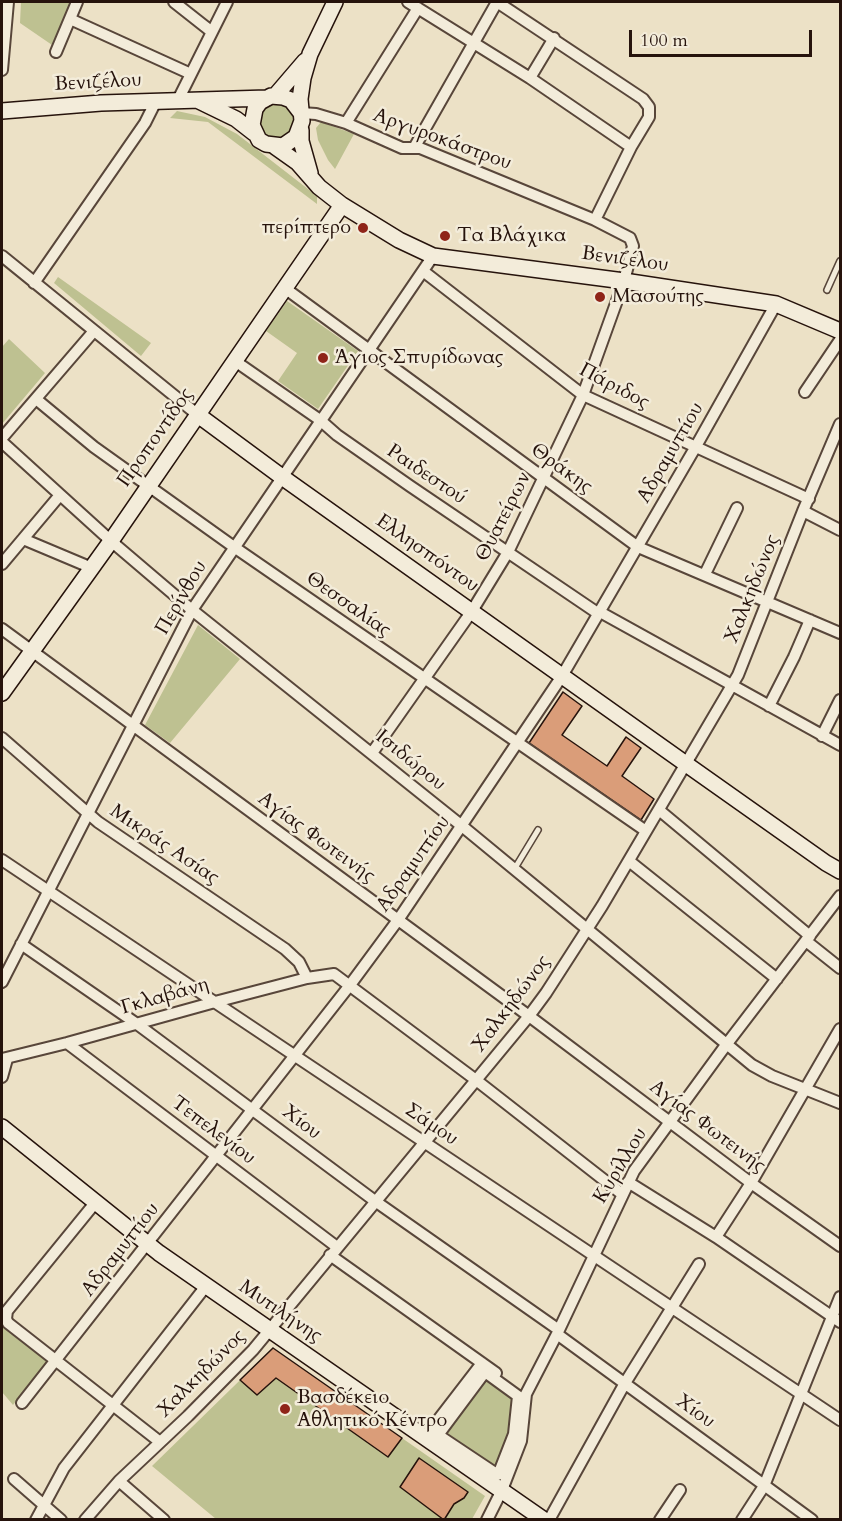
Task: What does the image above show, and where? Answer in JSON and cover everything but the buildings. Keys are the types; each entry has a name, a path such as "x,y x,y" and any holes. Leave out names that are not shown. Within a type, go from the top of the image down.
{"street":[{"path":"2,70 8,2"},
{"path":"56,52 77,2"},
{"path":"174,2 212,32"},
{"path":"178,100 227,2"},
{"path":"313,180 301,141 300,99 310,54 335,2"},
{"path":"408,2 530,78 631,147"},
{"path":"414,148 497,2 643,99 649,107 649,117 631,147 596,220"},
{"path":"346,123 418,8"},
{"path":"70,19 191,74"},
{"path":"530,78 554,38"},
{"path":"300,130 290,142 274,146 266,144 254,133 252,117 260,102 271,97 310,54"},
{"path":"271,97 291,100 301,113"},
{"name":"Βενιζέλου","path":"2,111 81,104 271,97"},
{"name":"Βενιζέλου","path":"197,100 236,119 254,133"},
{"path":"34,283 145,123 156,101"},
{"name":"Αργυροκάστρου","path":"301,113 316,114 346,123 402,148 420,148 596,220 626,235 632,241"},
{"name":"Βενιζέλου","path":"274,146 298,163 325,193 342,205 399,240 433,256 776,304 840,331"},
{"name":"Προποντίδος","path":"2,693 111,541 342,205"},
{"name":"Θυατείρων","path":"372,753 472,611 508,552 583,395 624,281 633,246 632,241"},
{"name":"Ελλησπόντου","path":"2,256 198,415 282,477 840,871"},
{"name":"Περίνθου","path":"2,982 7,959 21,944 192,610 433,256"},
{"name":"Πάριδος","path":"423,271 583,395 809,500"},
{"name":"Θράκης","path":"286,289 638,547 840,633"},
{"name":"Αδραμυττίου","path":"22,1403 296,1055 398,920 562,676 776,304"},
{"path":"2,440 94,330"},
{"path":"805,392 840,340"},
{"name":"Ραιδεστού","path":"235,361 410,486 600,613 840,745"},
{"name":"Θεσσαλίας","path":"36,399 94,447 148,487 646,831"},
{"name":"Χαλκηδώνος","path":"84,1520 119,1481 225,1380 270,1330 529,1016 587,930 732,686 840,424"},
{"name":"Ισιδώρου","path":"2,440 111,541 192,610 462,826 726,1045 762,1072 840,1103"},
{"path":"2,564 6,551 23,539 60,495"},
{"path":"705,574 737,508"},
{"path":"803,511 840,530"},
{"path":"23,539 92,568"},
{"path":"769,706 810,620"},
{"name":"Αγίας Φωτεινής","path":"2,629 529,1016 751,1183 840,1246"},
{"path":"822,736 840,700"},
{"name":"Μικράς Ασίας","path":"2,738 88,814 285,949 299,962 307,978"},
{"path":"659,810 840,968"},
{"name":"Σάμου","path":"2,860 840,1420"},
{"path":"629,861 777,979"},
{"name":"Κυρίλλου","path":"487,1520 502,1490 521,1441 526,1394 638,1164 840,896"},
{"name":"Χίου","path":"21,944 137,1023 375,1201 558,1332 812,1520"},
{"name":"Γκλαβάνη","path":"2,1077 4,1059 215,1002 307,978 334,974 350,985"},
{"path":"350,985 622,1194"},
{"path":"716,1237 751,1183 840,1029"},
{"name":"Τεπελενίου","path":"67,1043 217,1156 333,1251 526,1394"},
{"name":"Μυτιλήνης","path":"2,1127 148,1245 270,1330 432,1436 544,1520"},
{"path":"628,1182 716,1237 836,1320"},
{"path":"95,1203 5,1316 8,1323 160,1442"},
{"path":"549,1520 625,1383 699,1264"},
{"path":"36,1520 64,1468 206,1286"},
{"path":"742,1520 765,1486 801,1394 836,1320 840,1297"},
{"path":"432,1436 482,1363"},
{"path":"485,1372 518,1396 514,1434 498,1475 432,1436 485,1372"},
{"path":"14,1479 61,1520"},
{"path":"119,1481 164,1520"},
{"path":"660,1520 680,1490"}],"lane":[{"path":"827,290 840,261"},
{"path":"514,870 538,830"}],"green space":[{"path":"21,2 74,2 55,47 20,23"},
{"path":"277,103 289,109 295,121 289,133 277,139 265,133 259,121 265,109"},
{"path":"177,111 205,117 237,134 317,196 317,204 208,122 170,118"},
{"path":"321,122 354,134 335,169 318,140 316,128"},
{"path":"58,277 151,343 141,356 54,283"},
{"path":"287,301 358,351 318,409 278,381 297,353 266,331"},
{"path":"9,339 45,373 2,424 2,347"},
{"path":"198,625 240,659 170,743 145,725"},
{"path":"2,1324 48,1360 13,1405 2,1392"},
{"name":"Βασδέκειο Αθλητικό Κέντρο","path":"273,1348 485,1496 472,1519 216,1519 152,1466"},
{"path":"485,1375 516,1397 514,1423 497,1472 441,1434"}],"place":[{"name":"περίπτερο","path":"363,228"},
{"name":"Τα Βλάχικα","path":"445,236"},
{"name":"Μασούτης","path":"600,297"},
{"name":"Άγιος Σπυρίδωνας","path":"323,358"},
{"name":"Βασδέκειο Αθλητικό Κέντρο","path":"285,1409"}]}
